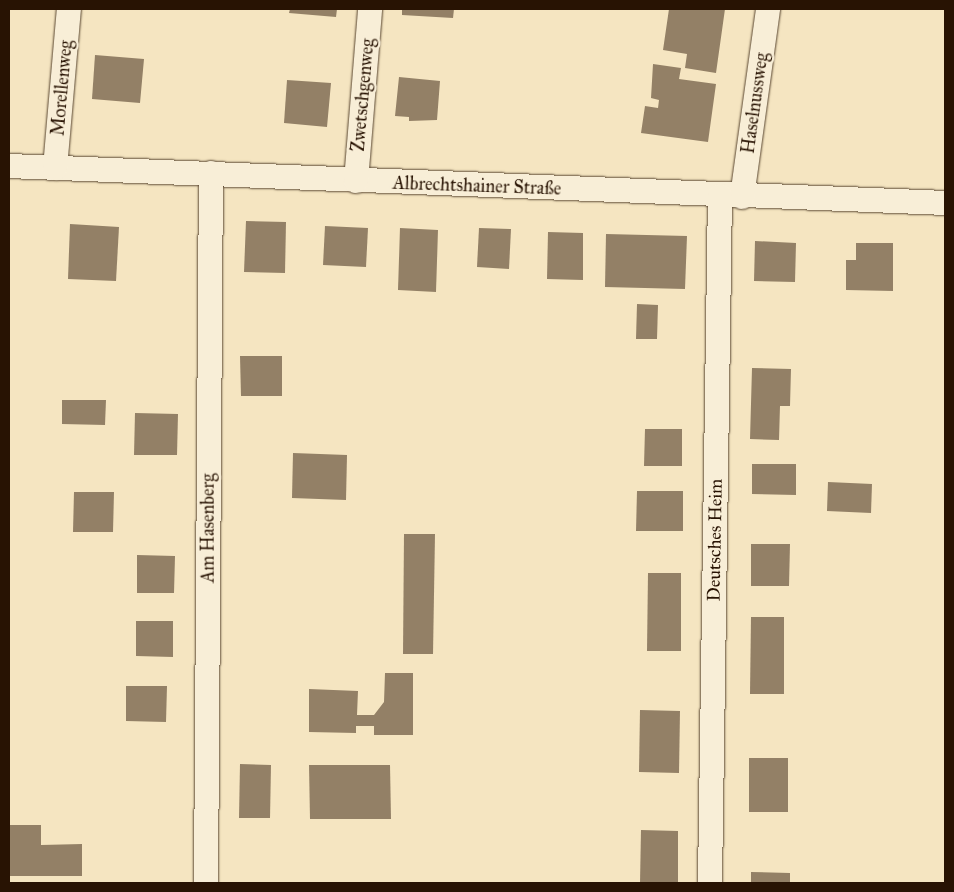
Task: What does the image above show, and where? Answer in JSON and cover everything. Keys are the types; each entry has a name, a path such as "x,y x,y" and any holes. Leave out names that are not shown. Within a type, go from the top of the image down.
{"street":[{"name":"Morellenweg","path":"55,168 69,9"},
{"name":"Zwetschgenweg","path":"356,181 370,9"},
{"name":"Haselnussweg","path":"731,196 768,9"},
{"name":"Albrechtshainer Straße","path":"9,166 945,203"},
{"name":"Am Hasenberg","path":"206,883 211,173"},
{"name":"Deutsches Heim","path":"710,883 731,196"}],"building":[{"path":"290,9 337,9 336,17 289,13"},
{"path":"402,9 454,9 453,18 402,15"},
{"path":"669,9 725,9 716,73 685,68 687,54 663,50"},
{"path":"95,55 144,59 140,103 92,99"},
{"path":"653,64 681,68 679,79 716,84 708,142 641,133 645,106 658,108 659,100 651,98"},
{"path":"399,77 440,81 437,120 409,121 409,117 395,116"},
{"path":"287,80 331,83 327,127 284,123"},
{"path":"246,221 286,222 285,273 244,272"},
{"path":"70,224 119,227 116,281 68,279"},
{"path":"325,226 368,228 366,267 323,265"},
{"path":"400,228 438,230 436,292 398,290"},
{"path":"479,228 511,229 509,269 477,267"},
{"path":"548,232 583,233 583,280 547,279"},
{"path":"606,234 687,236 685,289 605,287"},
{"path":"755,241 796,243 795,282 754,281"},
{"path":"856,243 893,243 893,291 846,290 846,260 856,260"},
{"path":"637,304 658,305 657,339 636,339"},
{"path":"240,356 282,356 282,396 241,396"},
{"path":"752,368 791,369 790,406 780,406 779,440 750,439"},
{"path":"62,400 106,400 105,425 62,424"},
{"path":"135,413 178,414 177,455 134,455"},
{"path":"645,429 682,429 682,466 644,466"},
{"path":"293,453 347,455 346,500 292,498"},
{"path":"752,464 796,464 796,495 752,494"},
{"path":"828,482 872,484 871,513 827,511"},
{"path":"637,491 683,491 683,531 636,531"},
{"path":"74,492 114,492 113,532 73,532"},
{"path":"404,534 435,534 433,654 403,654"},
{"path":"751,544 790,544 789,586 751,586"},
{"path":"137,555 175,556 174,593 137,593"},
{"path":"648,573 681,573 681,651 647,651"},
{"path":"751,617 784,617 784,694 750,694"},
{"path":"136,621 173,621 173,657 136,656"},
{"path":"385,673 413,673 413,735 374,735 374,726 356,726 356,733 309,732 309,689 358,691 357,715 374,715 384,702"},
{"path":"126,686 167,686 166,722 126,721"},
{"path":"640,710 680,711 679,773 639,772"},
{"path":"749,758 788,758 788,812 749,812"},
{"path":"240,764 271,765 270,818 239,818"},
{"path":"309,765 390,765 391,819 310,819"},
{"path":"9,825 41,825 41,845 82,844 82,876 9,876"},
{"path":"641,830 678,831 678,883 640,883"},
{"path":"751,872 790,873 790,883 751,883"}]}
